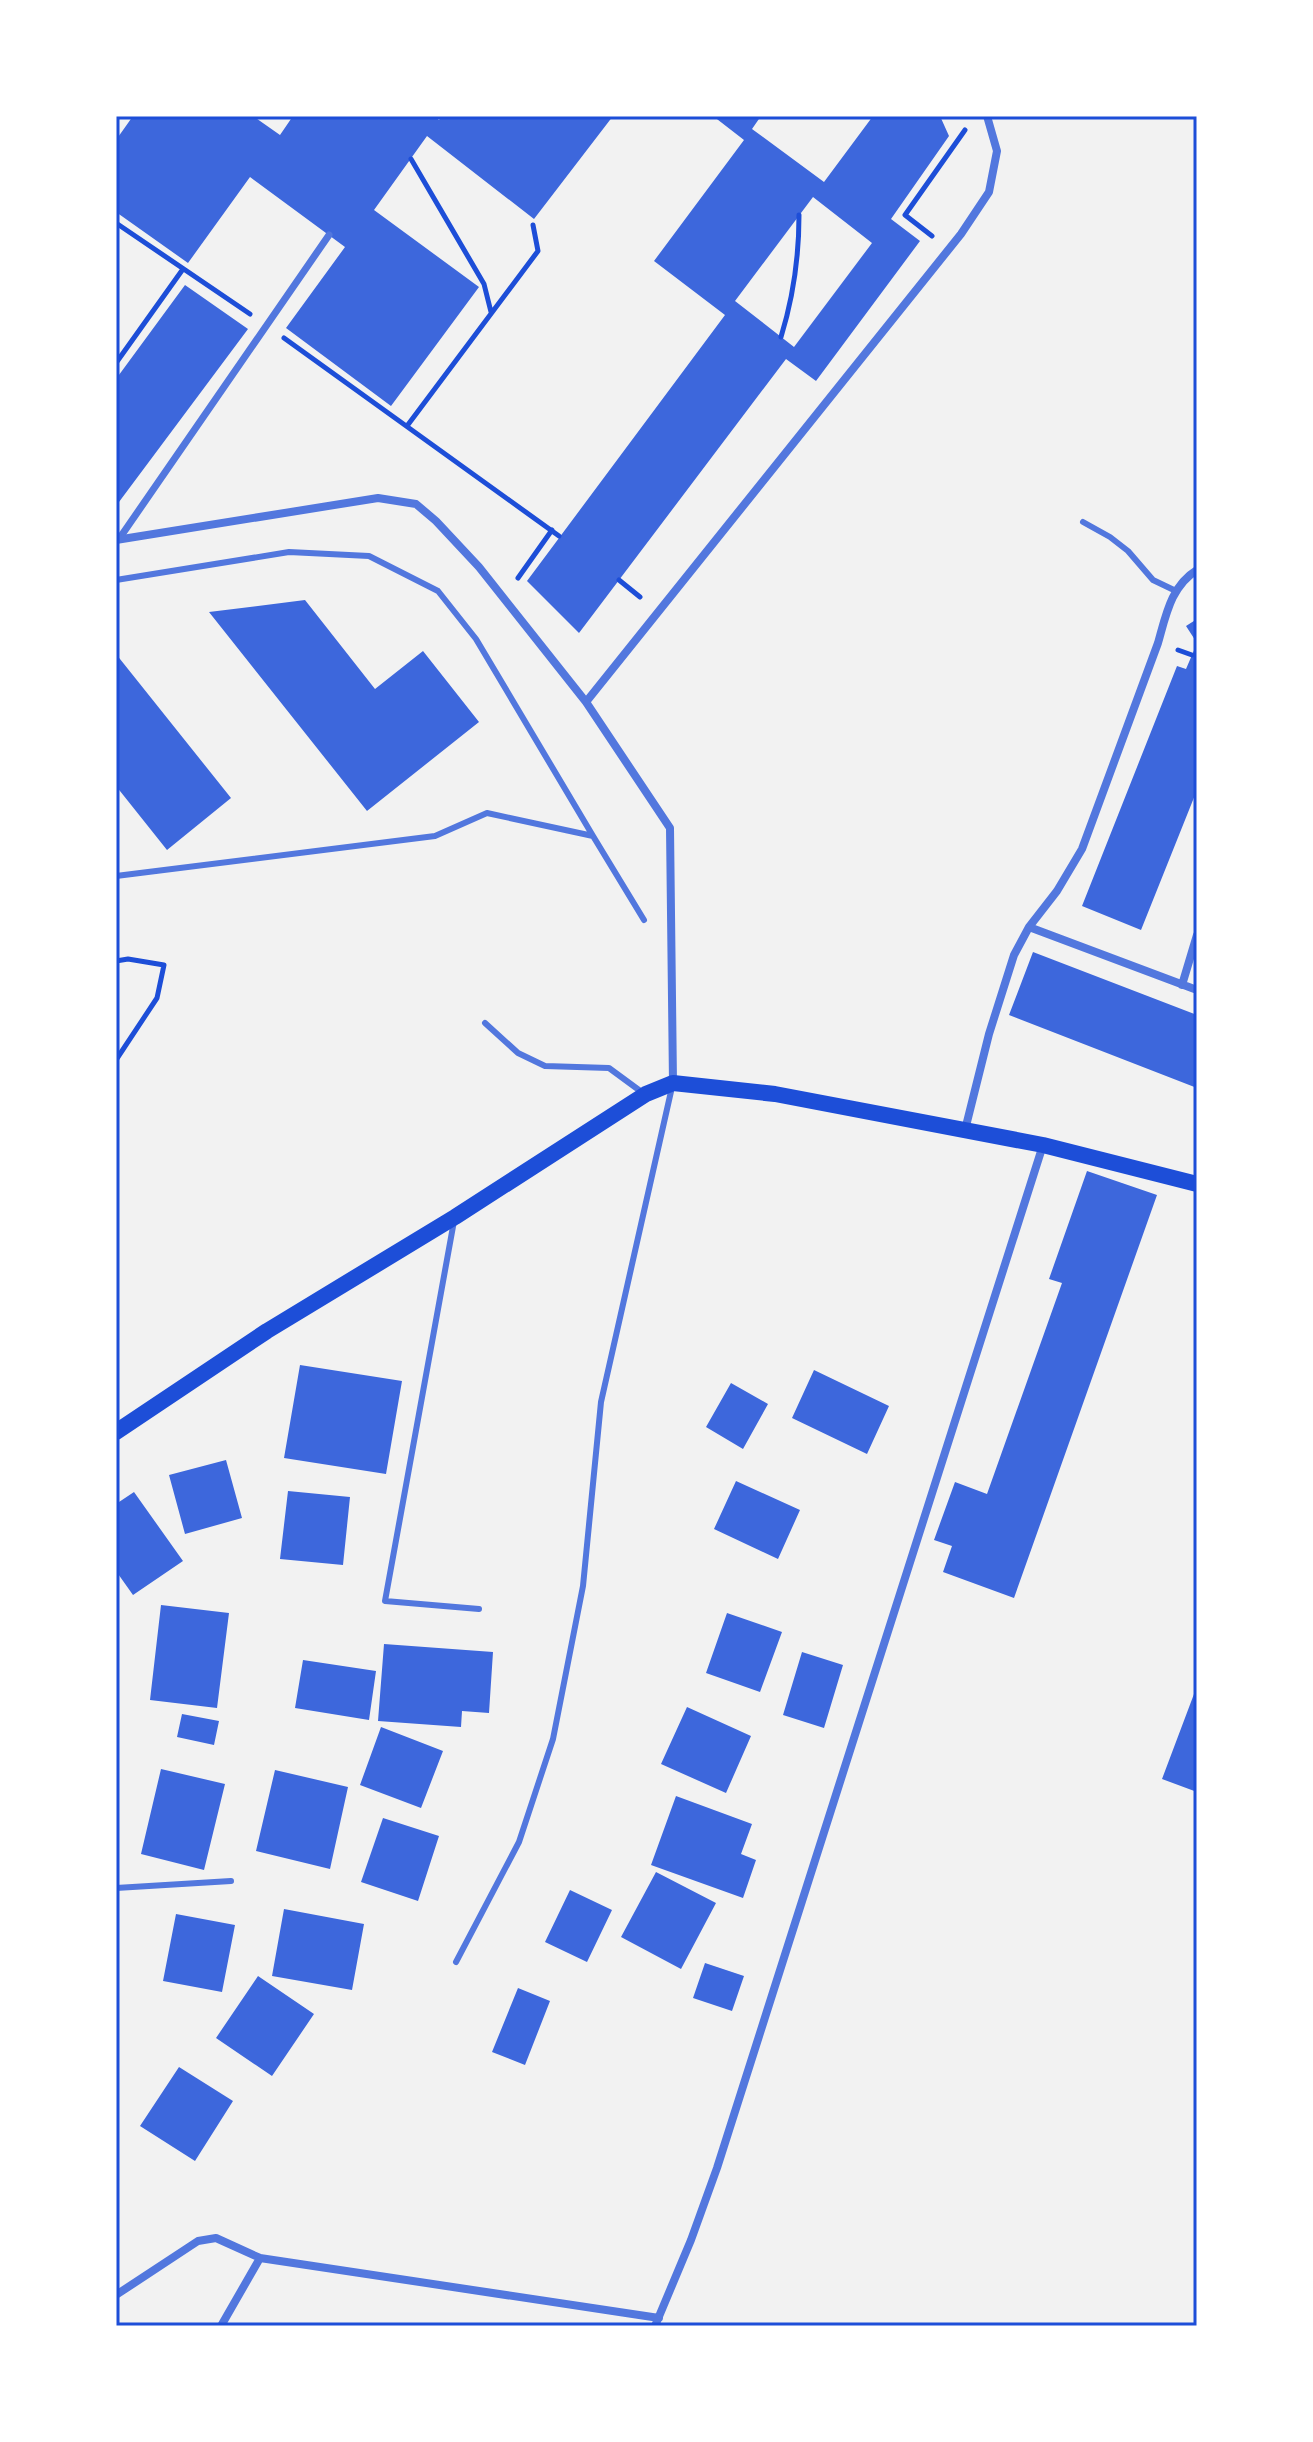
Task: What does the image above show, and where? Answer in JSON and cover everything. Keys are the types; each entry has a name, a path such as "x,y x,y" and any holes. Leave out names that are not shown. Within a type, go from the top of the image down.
{"main road":[{"path":"116,1432 267,1331 455,1217 646,1094 673,1083 775,1094 1043,1145 1197,1184"}],"street":[{"path":"586,702 961,234 989,192 997,151 987,116"},
{"path":"117,540 329,235"},
{"path":"117,540 378,498 416,504 447,532 504,597 586,702 670,828 673,1083"},
{"path":"965,1130 989,1034 1014,955 1029,927 1057,891 1082,849 1176,591 1186,577 1197,570"},
{"path":"1029,927 1197,990"},
{"path":"1182,985 1197,935"},
{"path":"116,2295 198,2241 216,2238 260,2258 657,2322 717,2168 1043,1145"},
{"path":"221,2326 260,2258"}],"lane":[{"path":"1083,522 1128,551 1153,580 1176,591"},
{"path":"116,580 289,552 369,556 438,591 476,639 644,920"},
{"path":"116,876 435,836 487,813 593,836"},
{"path":"485,1023 518,1053 545,1066 609,1068 646,1094"},
{"path":"456,1962 519,1842 553,1739 583,1586 601,1402 673,1083"},
{"path":"455,1217 385,1601 479,1609"},
{"path":"116,1888 231,1881"}],"path":[{"path":"935,239 905,215 970,122"},
{"path":"411,159 484,284 491,313"},
{"path":"781,337 787,319 799,243 799,215"},
{"path":"116,223 267,326 559,536"},
{"path":"407,426 538,251 533,225"},
{"path":"116,363 183,269"},
{"path":"504,597 552,530"},
{"path":"1178,651 1192,655"},
{"path":"116,961 128,959 164,965 157,998 116,1060"}],"building":[{"path":"133,116 253,116 280,135 293,116 434,116 439,120 442,116 613,116 534,219 427,136 374,210 479,287 391,406 286,328 345,247 250,177 188,263 116,212 116,140"},
{"path":"713,116 761,116 752,129 824,182 873,116 940,116 949,136 891,219 920,241 816,381 786,359 579,633 527,581 725,315 654,261 744,140","holes":["813,197 872,243 794,347 735,301"]},
{"path":"185,285 248,329 116,506 116,379"},
{"path":"305,600 375,689 423,651 479,722 367,811 209,612"},
{"path":"1197,619 1197,643 1186,626"},
{"path":"1197,643 1197,790 1141,930 1082,906 1177,666 1186,669"},
{"path":"116,654 231,798 167,850 116,786"},
{"path":"1033,952 1197,1015 1197,1088 1009,1015"},
{"path":"1087,1171 1157,1195 1014,1598 943,1572 952,1546 934,1540 955,1482 987,1494 1062,1283 1049,1279"},
{"path":"300,1365 402,1381 386,1474 284,1458"},
{"path":"814,1370 889,1406 867,1454 792,1418"},
{"path":"731,1383 768,1404 743,1449 706,1427"},
{"path":"226,1460 242,1518 185,1534 169,1475"},
{"path":"736,1481 800,1510 778,1559 714,1529"},
{"path":"288,1491 350,1497 343,1565 280,1559"},
{"path":"134,1492 183,1561 133,1595 116,1571 116,1504"},
{"path":"161,1605 229,1613 217,1708 150,1700"},
{"path":"727,1613 782,1632 760,1692 706,1673"},
{"path":"384,1644 493,1652 489,1713 462,1711 461,1727 378,1721"},
{"path":"802,1652 843,1665 824,1728 783,1715"},
{"path":"303,1660 376,1671 369,1720 295,1708"},
{"path":"1197,1686 1197,1792 1162,1779"},
{"path":"687,1707 751,1736 726,1793 661,1764"},
{"path":"182,1714 219,1721 214,1745 177,1737"},
{"path":"381,1727 443,1751 421,1808 360,1785"},
{"path":"161,1769 225,1784 204,1870 141,1854"},
{"path":"275,1770 348,1787 330,1869 256,1851"},
{"path":"676,1796 752,1824 741,1854 756,1860 743,1898 651,1865"},
{"path":"383,1818 439,1836 418,1901 361,1882"},
{"path":"656,1872 716,1903 681,1969 621,1937"},
{"path":"570,1890 612,1910 587,1962 545,1942"},
{"path":"284,1909 364,1924 352,1990 272,1976"},
{"path":"176,1914 235,1925 222,1992 163,1981"},
{"path":"705,1963 744,1976 732,2011 693,1998"},
{"path":"258,1976 314,2014 272,2076 216,2038"},
{"path":"518,1988 550,2001 525,2065 492,2052"},
{"path":"179,2067 233,2101 195,2161 140,2126"}]}
